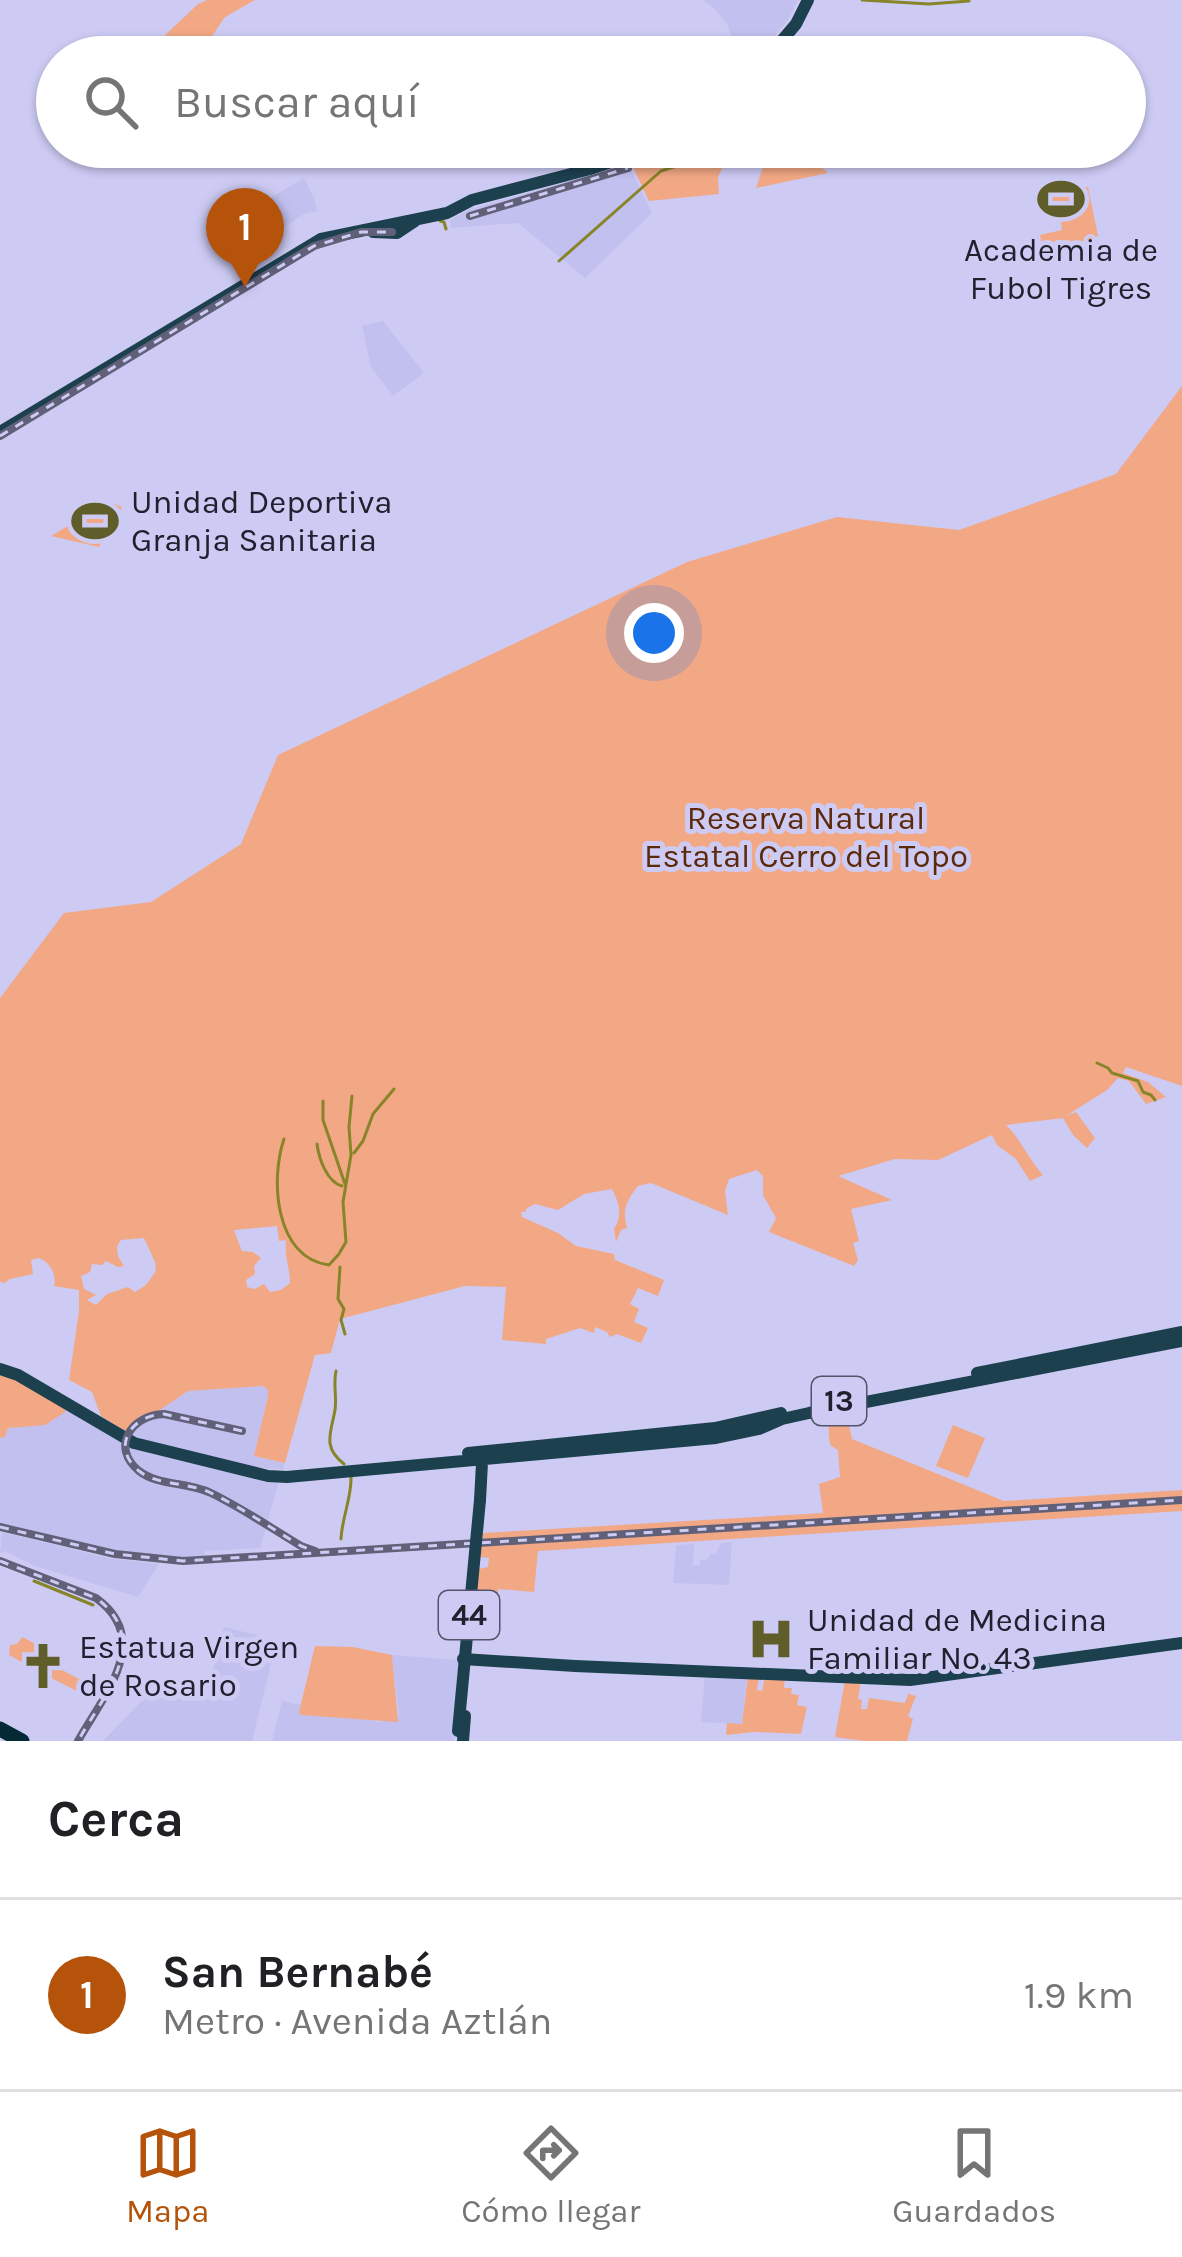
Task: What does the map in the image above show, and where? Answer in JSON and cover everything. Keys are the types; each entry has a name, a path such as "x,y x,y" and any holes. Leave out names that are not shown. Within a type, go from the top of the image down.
{"main road":[{"path":"789,36 801,23 810,0"},
{"path":"0,435 311,244 347,232 447,213 472,200 593,168"},
{"path":"590,169 598,168"},
{"path":"0,435 312,248 363,233 397,233 421,218"},
{"name":"13","path":"0,1366 21,1371 139,1441 277,1472 483,1460 656,1439 1182,1332"},
{"name":"13","path":"656,1439 716,1438 797,1415 1182,1342"},
{"name":"13","path":"0,1366 134,1443 204,1461 275,1477 409,1463"},
{"name":"44","path":"459,1738 483,1460"},
{"path":"204,1461 218,1471"},
{"path":"459,1738 481,1496"},
{"path":"465,1662 930,1673 1182,1641"},
{"path":"617,1665 925,1679 1182,1641"},
{"path":"465,1662 525,1661"}],"shaded area":[{"path":"703,0 798,0 774,36 732,36 714,8"},
{"path":"614,168 630,168 652,213 585,278 518,223 451,228 450,220 470,209"},
{"path":"304,178 317,211 304,214 260,243 251,237 262,203"},
{"path":"383,321 424,373 393,396 371,367 362,326"},
{"path":"0,1371 126,1442 279,1481 260,1548 205,1551 204,1557 163,1557 0,1523"},
{"path":"263,1386 268,1396 254,1456 285,1463 283,1469 260,1468 146,1441 125,1431 140,1416 188,1391"},
{"path":"2,1532 108,1558 159,1564 138,1597 0,1553"},
{"path":"732,1542 729,1585 673,1583 676,1545 694,1544 693,1565 699,1566 701,1559 715,1555 721,1543"},
{"path":"224,1627 277,1640 252,1741 103,1741 145,1692 206,1699"},
{"path":"392,1655 461,1663 454,1741 272,1741 282,1701 379,1722 399,1716"},
{"path":"705,1675 747,1676 742,1724 701,1722"}],"green space":[{"path":"255,0 225,17 212,36 164,36 198,4"},
{"path":"633,168 722,168 719,194 649,201"},
{"path":"763,168 822,168 828,173 756,188"},
{"path":"1088,187 1098,236 1044,256 1040,235 1062,230 1059,210 1049,211 1043,195"},
{"name":"Reserva Natural Estatal Cerro del Topo","path":"1182,386 1182,1086 1126,1067 1123,1073 1148,1082 1166,1097 1146,1104 1129,1081 1118,1078 1066,1116 1076,1112 1095,1138 1087,1148 1063,1118 1006,1125 1043,1175 1030,1181 992,1135 938,1160 895,1159 838,1176 892,1200 851,1209 859,1241 853,1243 858,1260 854,1266 769,1232 776,1218 763,1195 763,1176 757,1170 729,1179 725,1191 728,1215 651,1183 638,1186 626,1206 627,1228 616,1242 619,1209 612,1189 584,1194 558,1210 535,1204 521,1212 522,1217 576,1246 614,1254 615,1260 664,1280 658,1296 638,1288 630,1304 639,1309 634,1322 648,1328 641,1343 617,1334 610,1337 595,1327 594,1333 580,1328 546,1339 546,1344 502,1340 506,1287 465,1286 340,1319 331,1353 315,1355 285,1463 254,1456 268,1396 263,1386 188,1391 160,1410 140,1416 125,1431 101,1416 92,1392 69,1380 79,1290 54,1286 52,1269 39,1258 31,1260 33,1274 0,1282 0,998 64,913 151,902 241,844 278,755 687,562 837,517 959,530 1116,474","holes":["277,1226 279,1241 286,1240 290,1283 270,1292 264,1284 247,1287 246,1280 255,1274 254,1266 261,1258 242,1251 234,1230","144,1238 156,1271 146,1285 135,1292 128,1287 107,1294 96,1305 87,1300 96,1295 84,1289 81,1276 90,1272 92,1264 106,1261 124,1266 118,1256 121,1240"]},
{"name":"Unidad Deportiva Granja Sanitaria","path":"105,504 122,507 99,547 51,536"},
{"path":"0,1371 67,1406 65,1412 45,1425 8,1428 0,1438"},
{"path":"846,1412 852,1439 1004,1501 1182,1490 1182,1511 538,1551 534,1592 498,1589 495,1632 473,1629 479,1569 488,1567 489,1558 480,1557 483,1533 823,1513 819,1484 840,1477 828,1416"},
{"path":"953,1425 985,1438 968,1478 936,1466"},
{"path":"22,1637 56,1654 53,1665 90,1685 85,1695 43,1674 45,1683 41,1684 36,1672 42,1673 9,1655 10,1645"},
{"path":"315,1646 392,1655 398,1722 301,1715"},
{"path":"748,1676 759,1677 757,1690 762,1691 765,1677 785,1678 784,1688 792,1688 791,1694 799,1695 797,1705 807,1707 801,1734 726,1735 727,1723 742,1724"},
{"path":"845,1680 861,1681 861,1709 867,1709 869,1698 905,1703 908,1694 916,1696 908,1716 913,1719 907,1741 835,1737"}],"waterway":[{"path":"862,0 969,1"},
{"path":"559,261 661,171 670,168"},
{"path":"439,217 446,229"},
{"path":"1097,1063 1138,1081 1143,1092 1155,1100"},
{"path":"354,1153 373,1114 394,1089"},
{"path":"340,1252 346,1242 343,1202 351,1155 352,1096"},
{"path":"323,1101 323,1120 345,1184"},
{"path":"284,1139 278,1195 287,1233 311,1259 329,1265 339,1254"},
{"path":"317,1144 328,1175 342,1186"},
{"path":"340,1267 338,1299 344,1309 345,1334"},
{"path":"336,1371 330,1439 333,1452 344,1464"},
{"path":"341,1539 351,1476"},
{"path":"34,1581 93,1605"}],"railway":[{"path":"470,216 628,168"},
{"path":"0,436 314,246 361,232 392,232"},
{"path":"242,1431 164,1414 152,1416 128,1434 126,1452 147,1476 211,1493 315,1551"},
{"path":"0,1527 115,1554 183,1561 1182,1500"},
{"path":"0,1561 96,1598 113,1614 121,1632 118,1668 78,1741"}],"place":[{"name":"Academia de Fubol Tigres","path":"1061,199"},
{"name":"San Bernabé","path":"245,287"},
{"name":"Unidad Deportiva Granja Sanitaria","path":"95,521"},
{"name":"Unidad de Medicina Familiar No. 43","path":"771,1639"},
{"name":"Estatua Virgen de Rosario","path":"43,1666"}]}
